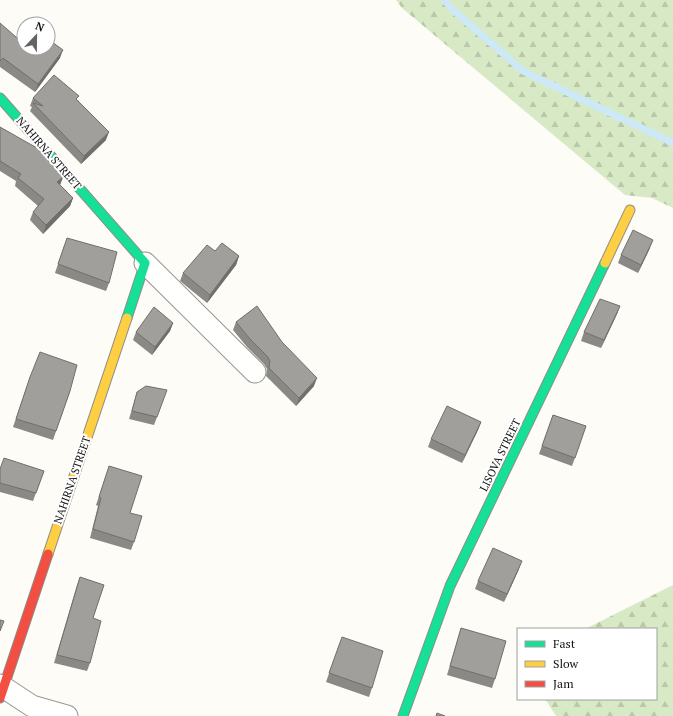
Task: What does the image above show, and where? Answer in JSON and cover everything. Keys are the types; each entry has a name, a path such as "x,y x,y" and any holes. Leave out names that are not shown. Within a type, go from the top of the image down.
{"street":[{"name":"NAHIRNA STREET","path":"0,98 145,263 255,372"},
{"name":"LISOVA STREET","path":"403,716 450,586 630,210"},
{"name":"NAHIRNA STREET","path":"1,689 145,263"},
{"path":"1,689 32,706 67,716"}],"green space":[{"path":"396,0 673,0 673,208 652,198 625,195 402,8"},
{"path":"673,585 673,716 556,716 546,700 657,700 657,628 587,628"}],"building":[{"path":"0,23 16,37 16,56 56,56 56,45 63,50 38,84 3,58 0,61"},
{"path":"54,75 79,96 76,99 109,132 84,156 33,103 43,106 33,98"},
{"path":"0,127 37,148 63,177 57,182 73,198 46,225 33,212 44,199 18,178 21,174 0,161"},
{"path":"633,230 653,240 641,265 621,255"},
{"path":"67,238 117,252 109,283 58,264"},
{"path":"222,243 239,256 210,295 183,273 207,245 215,251"},
{"path":"600,299 620,306 604,340 584,332"},
{"path":"257,306 282,342 317,378 299,398 269,368 270,361 267,356 236,322"},
{"path":"154,307 173,323 155,347 136,332"},
{"path":"40,352 77,365 70,391 56,431 16,419"},
{"path":"146,386 167,390 157,417 132,411 137,392"},
{"path":"447,406 481,422 465,455 431,439"},
{"path":"553,415 586,426 575,458 542,446"},
{"path":"4,458 44,471 36,493 0,483 0,469"},
{"path":"109,466 142,476 130,513 142,516 134,542 93,529 101,498 99,497"},
{"path":"493,548 522,561 507,594 478,581"},
{"path":"80,577 104,585 93,618 101,621 90,663 57,655"},
{"path":"0,620 4,621 0,631"},
{"path":"461,628 506,641 495,679 450,666"},
{"path":"342,637 383,651 372,688 329,673"},
{"path":"437,713 445,716 436,716"}],"waterway":[{"path":"444,0 453,10 523,71 673,143"}],"traffic: fast":[{"path":"0,98 145,263 127,318"},
{"path":"403,716 450,586 605,263"}],"traffic: slow":[{"path":"605,263 630,210"},
{"path":"48,554 127,318"}],"traffic: jam":[{"path":"0,698 48,554"}]}
